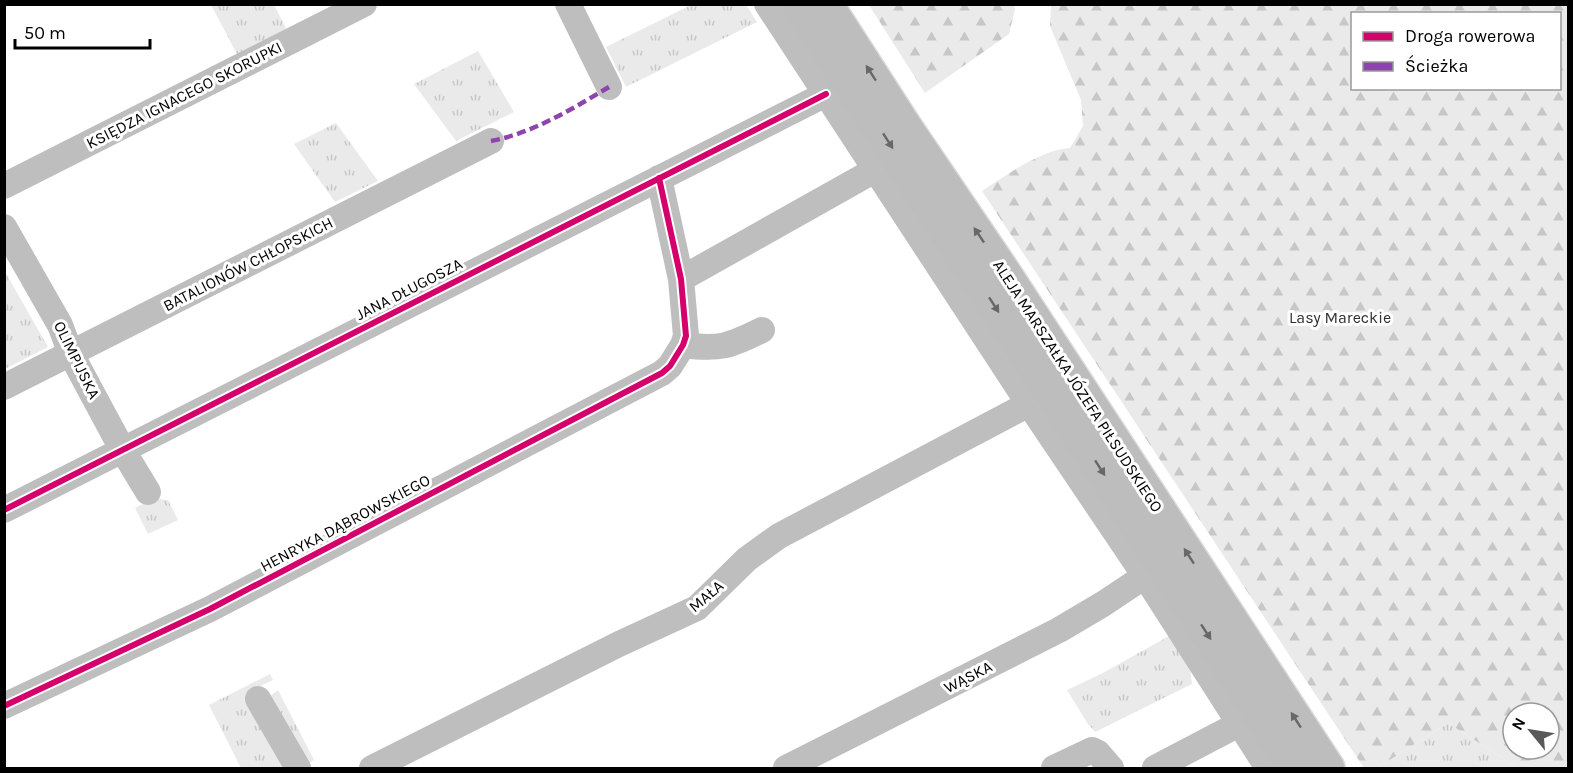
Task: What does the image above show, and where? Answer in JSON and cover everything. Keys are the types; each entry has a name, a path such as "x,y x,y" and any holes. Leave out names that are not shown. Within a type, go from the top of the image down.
{"main road":[{"name":"ALEJA MARSZAŁKA JÓZEFA PIŁSUDSKIEGO","path":"798,4 1295,768"},
{"name":"ALEJA MARSZAŁKA JÓZEFA PIŁSUDSKIEGO","path":"826,4 1328,768"}],"street":[{"name":"KSIĘDZA IGNACEGO SKORUPKI","path":"4,186 364,4"},
{"path":"567,4 609,87"},
{"path":"767,4 874,170 1145,576 1268,768"},
{"name":"JANA DŁUGOSZA","path":"4,510 826,94"},
{"name":"BATALIONÓW CHŁOPSKICH","path":"4,387 491,141"},
{"path":"681,279 874,170"},
{"path":"659,178 681,279 686,336 683,345 718,347 734,344 762,330"},
{"name":"OLIMPIJSKA","path":"4,227 60,325 71,354 148,492"},
{"name":"HENRYKA DĄBROWSKIEGO","path":"4,706 210,609 662,373 670,366 683,345"},
{"name":"MAŁA","path":"372,768 619,644 697,608 747,559 779,536 1029,404"},
{"name":"WĄSKA","path":"786,768 1059,630 1145,576"},
{"path":"258,699 298,768"},
{"path":"1155,768 1239,724"},
{"path":"1054,768 1092,750 1098,753 1111,768"}],"green space":[{"path":"693,4 746,5 757,22 626,87 606,47"},
{"path":"1013,4 1015,9 1009,34 925,93 869,5"},
{"path":"211,5 274,5 287,30 237,54"},
{"name":"Lasy Mareckie","path":"1051,5 1568,5 1568,768 1518,768 1507,761 1561,761 1561,701 1501,701 1501,757 1448,723 1377,768 1364,768 982,191 1036,158 1070,148 1083,126 1081,100 1050,26"},
{"path":"478,51 514,112 456,141 414,84"},
{"path":"336,123 378,181 335,202 294,144"},
{"path":"4,270 48,347 5,369 4,369"},
{"path":"158,499 168,500 178,520 148,534 135,508"},
{"path":"1169,636 1190,666 1192,684 1095,732 1067,690"},
{"path":"270,674 273,680 262,685 253,694 291,768 241,768 209,705"},
{"path":"278,690 314,760 301,767 269,697"},
{"path":"1448,723 1501,757 1501,761 1507,761 1518,768 1377,768"}],"marked path":[{"path":"491,141 537,126 609,87"}],"cycle path":[{"path":"4,510 826,94"},
{"path":"4,706 210,609 662,373 670,366 686,336 681,279 659,178"}]}
